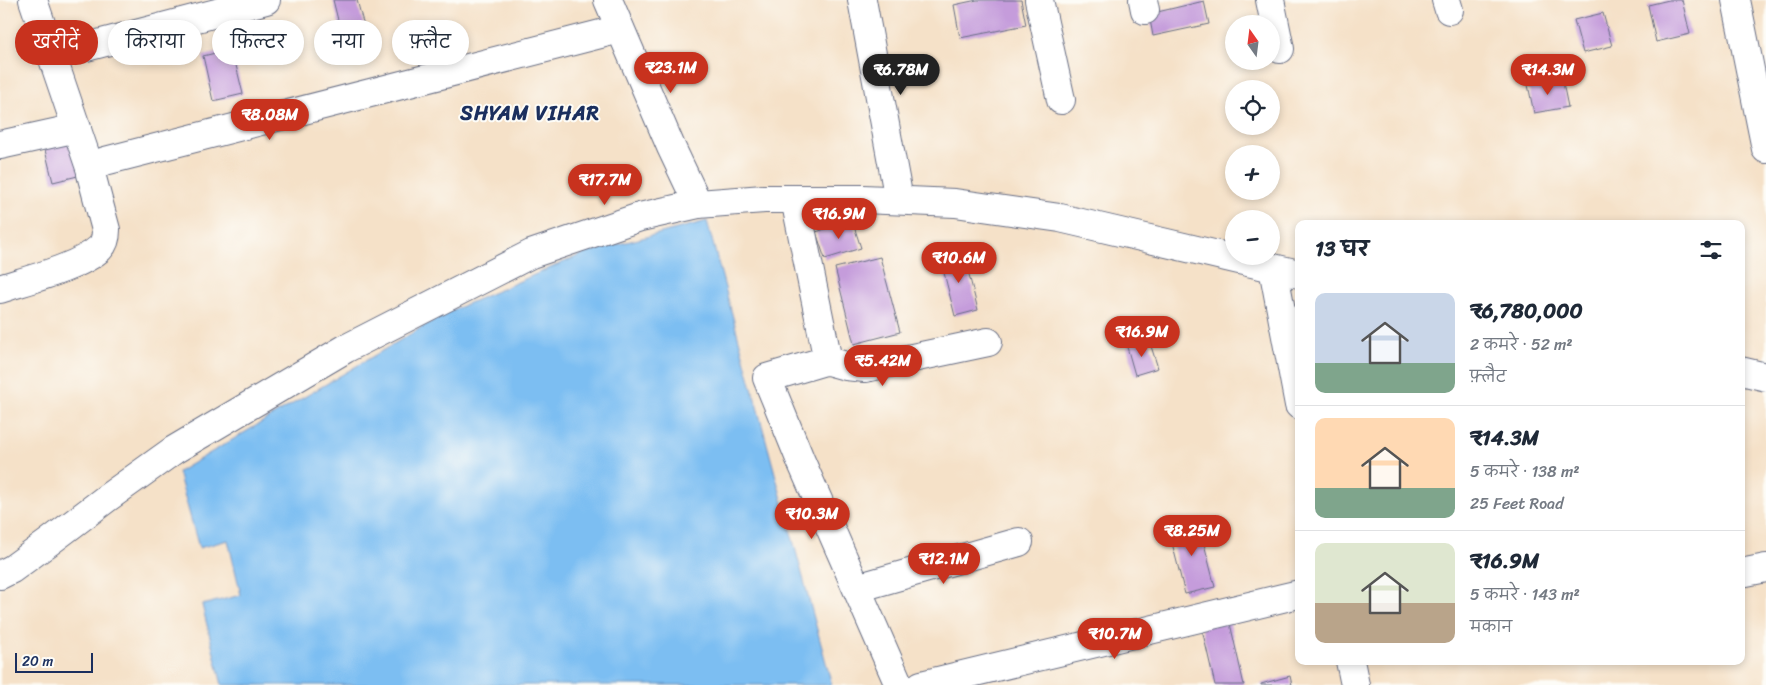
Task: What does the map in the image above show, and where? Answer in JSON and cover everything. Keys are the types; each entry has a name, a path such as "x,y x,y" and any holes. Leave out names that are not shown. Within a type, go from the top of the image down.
{"street":[{"path":"32,0 39,20"},
{"path":"98,44 266,0"},
{"path":"608,0 671,147 698,204"},
{"path":"862,0 899,200"},
{"path":"1039,0 1061,100"},
{"path":"1270,0 1273,15"},
{"path":"1736,0 1759,76 1766,149"},
{"path":"91,171 95,165 106,161 620,29"},
{"path":"0,289 57,270 88,256 100,248 106,239 106,230 91,171 55,65"},
{"path":"0,145 77,128"},
{"path":"0,575 12,569 174,450 345,349 531,254 640,217 698,204 764,199 863,199 955,203 1060,218 1286,271 1295,364"},
{"path":"795,199 828,361"},
{"path":"899,685 800,459 767,378 821,362 828,361 846,366 866,368 988,342"},
{"path":"1745,372 1766,377"},
{"path":"857,588 1019,542"},
{"path":"1745,572 1766,568"},
{"path":"921,685 1295,595"},
{"path":"1351,665 1355,685"}],"water":[{"path":"707,221 832,685 222,685 202,605 241,595 228,540 199,548 178,472 446,313 585,253"}],"building":[{"path":"333,0 357,0 362,20 338,20"},
{"path":"977,0 1021,0 1026,25 960,38 954,5"},
{"path":"1669,0 1682,0 1690,34 1656,42 1648,5"},
{"path":"1204,1 1209,24 1153,36 1149,14"},
{"path":"1603,13 1612,46 1583,53 1574,20"},
{"path":"212,54 212,65 236,65 243,94 213,101 203,56"},
{"path":"1562,78 1568,107 1534,113 1528,85"},
{"path":"76,138 86,174 53,182 44,146"},
{"path":"852,220 861,248 825,259 816,232"},
{"path":"963,251 978,310 955,316 940,257"},
{"path":"880,257 900,332 854,344 835,268"},
{"path":"1149,340 1158,368 1135,375 1127,347"},
{"path":"1198,520 1215,587 1185,594 1168,527"},
{"path":"1229,619 1244,685 1215,685 1201,625"},
{"path":"1290,676 1292,685 1261,685 1261,684"}],"district":[{"name":"SHYAM VIHAR","path":"530,113"}]}
